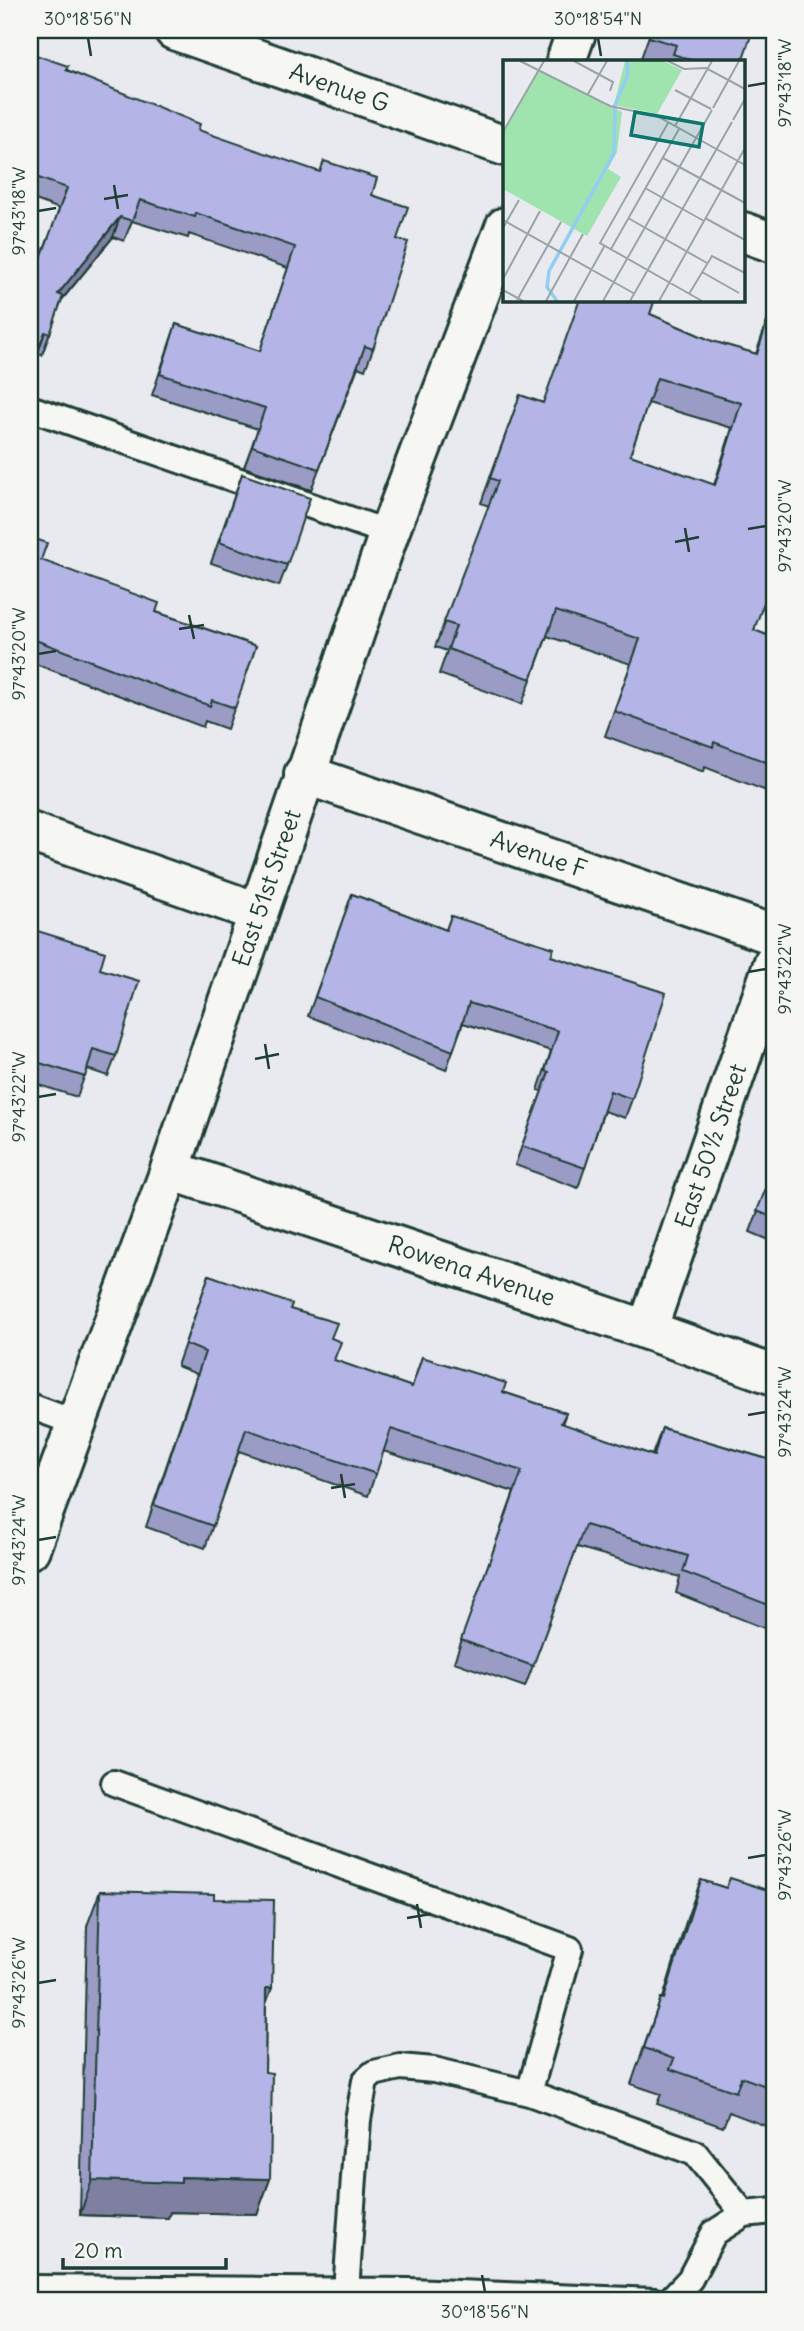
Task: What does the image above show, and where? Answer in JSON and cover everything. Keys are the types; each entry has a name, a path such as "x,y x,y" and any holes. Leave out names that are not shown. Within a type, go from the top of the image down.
{"street":[{"name":"Avenue G","path":"174,30 503,145"},
{"path":"566,60 577,30"},
{"name":"East 51st Street","path":"30,1549 170,1170 389,533 503,232"},
{"path":"744,232 774,243"},
{"name":"Avenue F","path":"304,774 774,935"},
{"path":"30,832 257,912"},
{"name":"East 50½ Street","path":"647,1329 774,962"},
{"name":"Rowena Avenue","path":"170,1170 647,1329 774,1375"}],"lane":[{"path":"30,408 389,533"},
{"path":"30,1406 76,1423"},
{"path":"114,1783 570,1949 528,2093"},
{"path":"346,2291 358,2120 365,2081 374,2073 400,2067 434,2070 528,2093 695,2153 744,2214"},
{"path":"669,2301 690,2279 714,2233 744,2214 774,2211"},
{"path":"30,2288 346,2291 655,2301"}],"building":[{"path":"652,30 753,30 742,60 690,60 673,54 676,45 649,37"},
{"path":"30,53 68,66 66,70 200,124 198,130 320,172 324,161 377,178 372,195 408,207 397,239 408,242 373,349 365,346 319,469 252,446 265,408 160,374 176,324 260,351 295,247 196,213 195,217 140,200 132,221 120,217 58,294 63,296 50,334 45,332 30,368 30,281 32,282 67,188 30,175"},
{"path":"579,301 654,301 650,314 712,341 757,354 774,304 774,575 754,630 774,638 774,765 714,742 713,747 614,711 640,639 556,611 531,679 448,649 456,626 444,622 498,481 490,478 520,395 543,403","holes":["657,378 741,403 715,485 630,455"]},
{"path":"242,474 310,498 287,565 219,542"},
{"path":"30,537 47,543 41,560 159,603 156,612 256,646 235,708 212,700 210,706 30,638"},
{"path":"352,894 446,930 451,916 554,948 551,956 666,993 632,1099 610,1091 585,1168 522,1146 549,1072 545,1071 558,1031 469,1003 453,1051 315,997"},
{"path":"30,921 37,924 34,930 105,952 100,969 139,981 116,1056 93,1049 85,1077 30,1060"},
{"path":"774,1168 774,1218 757,1211"},
{"path":"209,1275 292,1304 290,1309 337,1323 331,1338 341,1342 334,1360 412,1387 422,1357 506,1383 503,1392 566,1413 561,1423 654,1456 662,1428 774,1461 774,1607 683,1572 688,1556 585,1525 533,1666 461,1640 522,1471 391,1429 376,1474 246,1429 213,1526 154,1505 205,1352 185,1344"},
{"path":"730,1878 774,1892 774,2089 741,2077 736,2092 670,2069 674,2059 644,2048 661,1998 664,1999 701,1880 726,1888"},
{"path":"100,1891 214,1894 214,1899 274,1900 272,1988 266,1988 265,2072 272,2073 270,2179 181,2177 181,2183 92,2180"}]}
